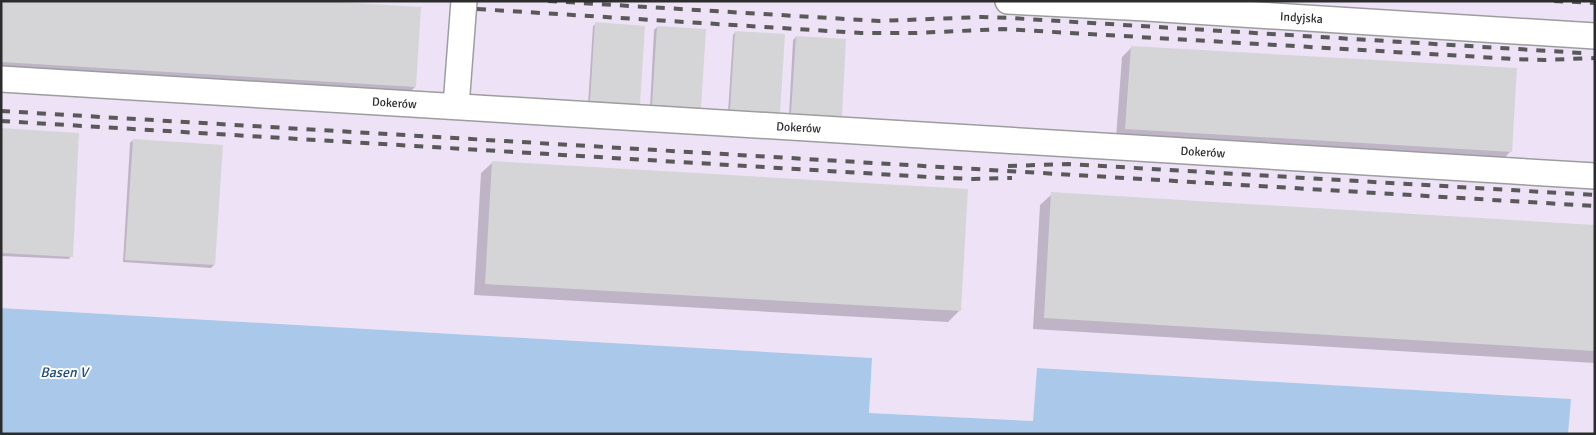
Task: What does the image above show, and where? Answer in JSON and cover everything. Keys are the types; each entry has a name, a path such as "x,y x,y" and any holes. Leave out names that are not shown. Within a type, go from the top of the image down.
{"lane":[{"path":"456,106 464,1"},
{"name":"Indyjska","path":"1008,1 1595,36"},
{"name":"Dokerów","path":"1,79 1595,176"}],"shaded area":[{"path":"1,1 1595,1 1595,434 1568,434 1570,399 1038,368 1034,421 869,413 872,358 1,308"}],"water":[{"name":"Basen V","path":"1,308 872,358 869,413 1033,421 1037,368 1571,399 1568,434 1,434"}],"building":[{"path":"1,1 323,1 421,7 416,87 1,62"},
{"path":"595,22 645,26 640,105 590,101"},
{"path":"657,26 706,29 701,108 652,105"},
{"path":"735,31 785,34 780,113 730,110"},
{"path":"796,36 846,39 842,117 791,114"},
{"path":"1131,46 1517,68 1512,152 1125,129"},
{"path":"1,128 79,133 73,257 1,253"},
{"path":"133,139 223,145 215,265 125,260"},
{"path":"492,161 968,189 961,311 485,284"},
{"path":"1051,192 1595,225 1595,351 1044,318"}],"railway":[{"path":"548,1 879,21 982,17 1010,18 1582,53"},
{"path":"1554,1 1595,3"},
{"path":"477,9 861,33 916,33 1003,29 1515,59 1595,58"},
{"path":"1,111 1595,206"},
{"path":"1,121 945,178 1012,178"},
{"path":"1008,166 1068,164 1595,195"}]}
